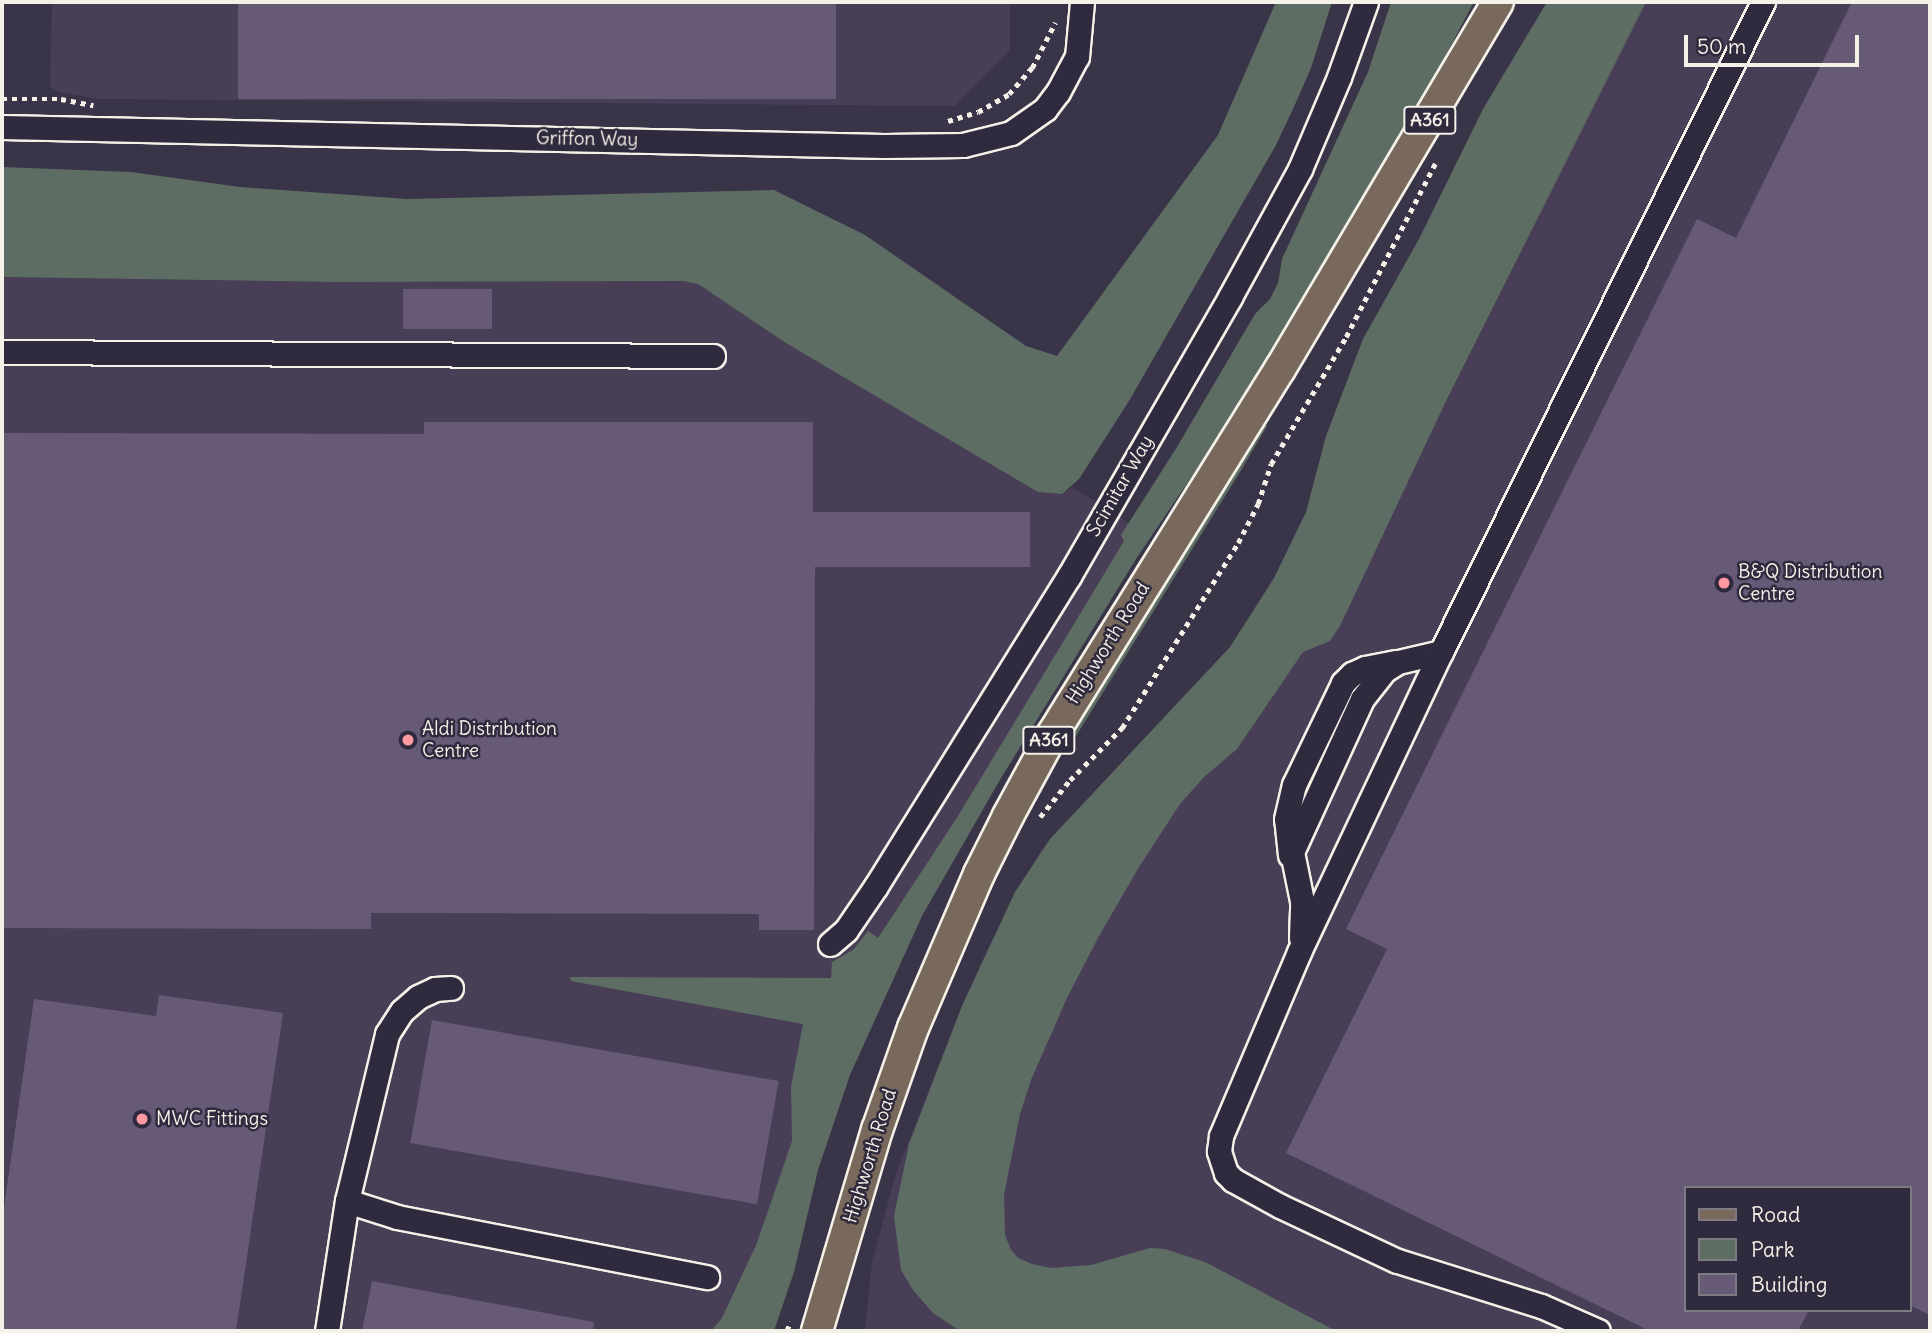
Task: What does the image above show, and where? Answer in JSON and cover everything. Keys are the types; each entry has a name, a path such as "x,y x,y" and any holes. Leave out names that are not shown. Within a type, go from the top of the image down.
{"main road":[{"name":"Highworth Road","path":"817,1331 877,1130 913,1028 979,874 1008,816 1052,735 1280,369 1498,2"}],"street":[{"name":"Griffon Way","path":"2,127 884,146 963,145 1011,133 1045,109 1058,92 1077,57 1082,2"},
{"name":"Scimitar Way","path":"830,944 846,930 876,886 1069,576 1230,297 1300,169 1339,77 1366,2"},
{"path":"1598,1331 1541,1306 1397,1261 1280,1206 1233,1180 1226,1173 1219,1151 1221,1136 1298,952 1441,652 1763,2"},
{"path":"2,352 713,356"},
{"path":"1298,952 1302,901 1292,861 1298,835 1362,699 1385,670 1398,662 1441,652"},
{"path":"327,1331 347,1201 387,1034 402,1011 418,997 435,989 451,988"},
{"path":"347,1201 397,1217 707,1277"}],"path":[{"path":"944,121 978,112 1015,88 1045,47 1057,12"},
{"path":"2,99 61,99 99,106"},
{"path":"1036,821 1070,780 1122,728 1238,543 1255,512 1271,464 1346,337 1440,155"}],"shaded area":[{"path":"52,2 1010,2 1010,50 955,106 100,99 59,92 50,87"},
{"path":"1548,2 1930,2 1930,1331 865,1331 872,1262 896,1173 962,1006 988,948 1041,851 1077,811 1249,642"},
{"path":"2,277 338,282 683,281 698,284 786,343 1062,494 1072,487 1146,534 882,977 763,1331 2,1331"}],"green space":[{"path":"1276,2 1332,2 1311,68 1276,145 1129,401 1079,479 1062,494 1038,492 786,343 698,284 683,281 338,282 2,277 2,167 131,172 240,187 407,199 774,190 865,235 1026,346 1057,356 1218,135"},
{"path":"1391,2 1474,2 1391,158 1321,276 1236,411 1136,559 1001,778 922,916 850,1075 818,1170 794,1272 774,1331 711,1331 722,1318 757,1243 792,1141 791,1086 803,1024 571,981 570,977 831,978 832,962 853,950 868,931 878,938 958,816 1124,541 1121,535 1177,447 1255,314 1270,299 1278,283 1282,259 1368,72"},
{"path":"1547,2 1646,2 1446,401 1340,626 1330,641 1303,652 1237,749 1204,777 1180,804 1099,936 1067,998 1031,1080 1020,1114 1004,1195 1005,1235 1011,1250 1018,1258 1032,1264 1051,1268 1091,1265 1150,1248 1165,1249 1205,1262 1336,1331 959,1330 933,1313 913,1290 901,1270 894,1216 909,1144 962,1006 1015,892 1050,839 1230,647 1274,578 1306,512 1326,436 1363,339 1419,239 1483,109"},
{"path":"1262,423 1267,426 1240,472 1066,752 1060,749"}],"building":[{"path":"238,2 836,2 836,99 238,99"},
{"name":"B&Q Distribution Centre","path":"1852,2 1930,2 1930,1315 1911,1306 1911,1186 1684,1186 1684,1312 1808,1312 1798,1331 1650,1331 1286,1153 1387,949 1346,929 1697,219 1736,238"},
{"path":"403,289 492,289 492,329 403,329"},
{"name":"Aldi Distribution Centre","path":"424,422 813,422 813,512 1030,512 1030,567 815,567 814,930 759,930 759,914 371,913 371,929 2,928 2,433 424,434"},
{"name":"MWC Fittings","path":"159,995 283,1013 236,1331 2,1331 2,1221 34,999 156,1016"},
{"path":"432,1020 779,1081 757,1204 410,1143"},
{"path":"372,1281 594,1322 593,1331 362,1331"}],"place":[{"name":"B&Q Distribution Centre","path":"1724,583"},
{"name":"Aldi Distribution Centre","path":"408,740"},
{"name":"MWC Fittings","path":"142,1119"}]}
